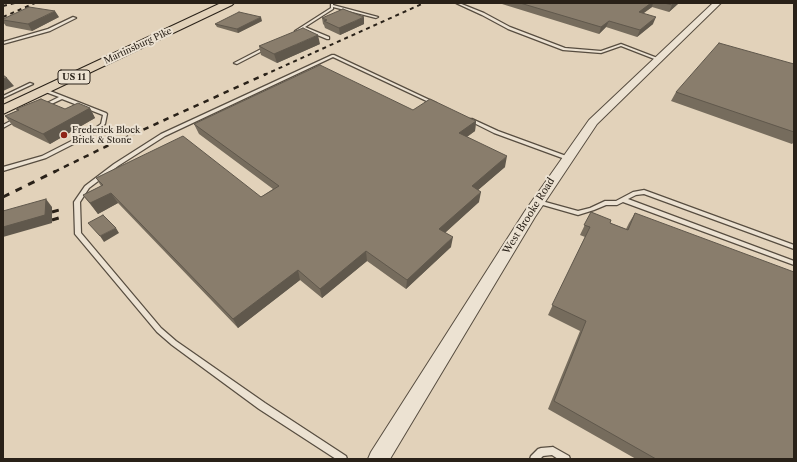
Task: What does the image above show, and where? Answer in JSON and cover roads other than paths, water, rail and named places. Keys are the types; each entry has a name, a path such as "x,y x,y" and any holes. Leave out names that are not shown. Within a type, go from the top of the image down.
{"main road":[{"name":"Martinsburg Pike","path":"3,110 229,3"}],"street":[{"name":"West Brooke Road","path":"378,459 538,202 593,122 717,3"}],"lane":[{"path":"457,3 483,14 509,28 564,49 601,52 621,45 658,59"},
{"path":"291,35 304,28 332,4 376,17"},
{"path":"3,43 49,30 74,18"},
{"path":"304,28 328,38"},
{"path":"236,63 270,46"},
{"path":"342,459 262,406 174,343 159,330 78,234 77,202 87,187 116,165 162,135 333,56 440,106"},
{"path":"3,97 31,84"},
{"path":"3,169 44,157 93,132 103,124 105,114 44,90"},
{"path":"36,110 62,97"},
{"path":"3,127 22,116"},
{"path":"468,119 496,132 567,158"},
{"path":"538,202 578,213 592,210 605,203 617,203 635,193 644,192 794,247"},
{"path":"624,200 794,264"},
{"path":"534,459 541,452 553,451 566,459"}],"railway":[{"path":"3,6 15,3"},
{"path":"3,17 35,3"},
{"path":"264,75 424,3"},
{"path":"54,172 105,147 266,74"},
{"path":"3,197 56,171"},
{"path":"52,212 63,209"},
{"path":"52,220 62,217"}],"place":[{"name":"Frederick Block Brick & Stone","path":"64,135"}]}
